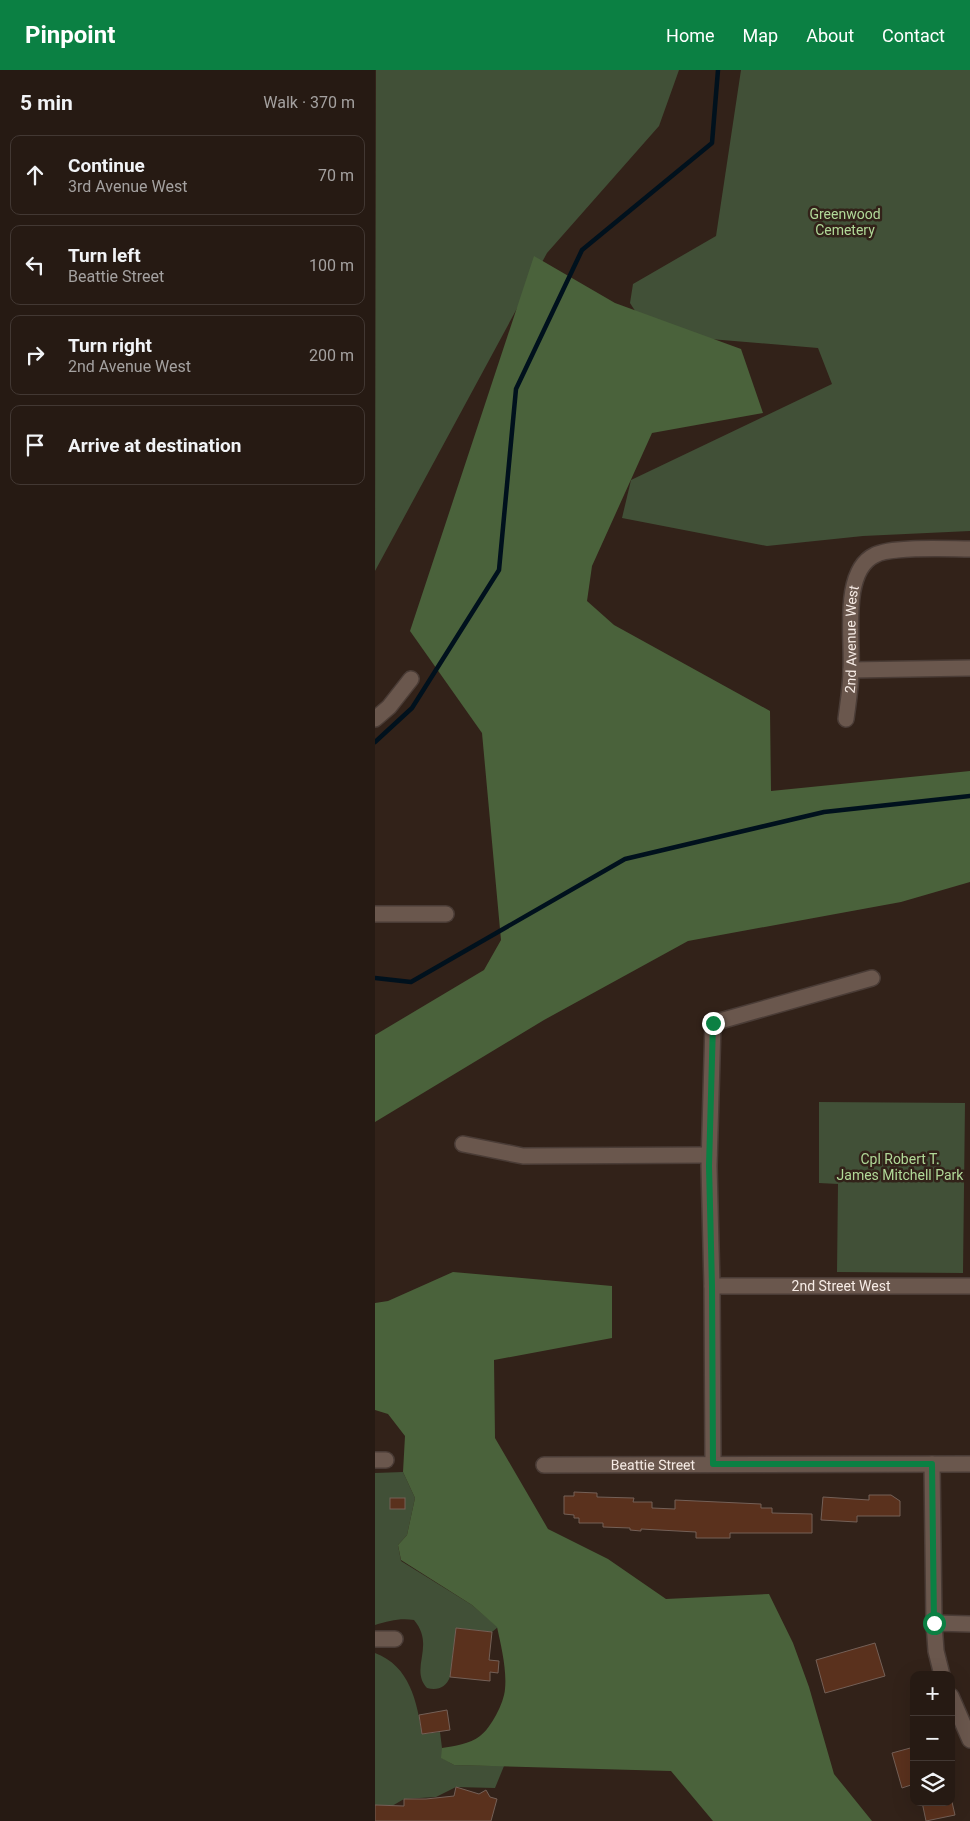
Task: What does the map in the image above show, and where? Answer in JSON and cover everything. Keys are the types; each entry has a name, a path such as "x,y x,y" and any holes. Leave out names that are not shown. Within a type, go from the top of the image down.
{"street":[{"name":"2nd Avenue West","path":"846,719 851,670 851,600 856,575 864,563 874,555 890,550 970,549"},
{"path":"851,670 970,668"},
{"path":"375,719 389,707 411,679"},
{"path":"375,914 446,914"},
{"path":"713,1464 709,1155 713,1023 872,978"},
{"path":"463,1144 523,1156 709,1155"},
{"name":"2nd Street West","path":"712,1286 970,1286"},
{"path":"932,1464 934,1623 941,1671"},
{"name":"Beattie Street","path":"544,1465 970,1464"},
{"path":"934,1623 970,1624"},
{"path":"375,1639 395,1639"},
{"path":"955,1705 970,1740"}],"green space":[{"path":"376,70 679,70 659,126 547,253 375,571"},
{"name":"Greenwood Cemetery","path":"741,70 970,70 970,531 863,536 767,546 622,518 631,480 832,384 818,348 650,334 630,303 633,284 716,236"},
{"path":"534,256 615,303 741,349 763,413 652,433 592,566 587,601 614,625 770,711 771,791 970,771 970,882 901,902 688,941 544,1020 375,1122 375,1035 484,970 501,940 482,733 410,631"},
{"name":"Cpl Robert T. James Mitchell Park","path":"819,1102 965,1103 963,1273 837,1272 838,1184 819,1183"},
{"path":"453,1272 612,1286 612,1338 494,1360 495,1438 548,1529 608,1559 666,1599 769,1594 793,1643 809,1687 834,1774 872,1821 713,1821 671,1771 454,1765 441,1758 442,1748 476,1739 492,1721 500,1708 504,1695 505,1674 503,1658 497,1627 472,1605 401,1560 398,1545 407,1535 415,1498 403,1472 405,1436 388,1414 375,1410 375,1303 388,1301"},
{"path":"403,1472 415,1498 407,1535 398,1545 401,1561 472,1605 498,1627 492,1632 456,1628 450,1677 444,1686 438,1688 427,1688 422,1680 420,1673 423,1639 414,1620 390,1621 375,1625 375,1473"},
{"path":"375,1653 387,1659 396,1667 410,1686 422,1734 440,1732 442,1758 454,1765 504,1766 495,1788 456,1787 436,1797 404,1799 392,1806 375,1805"}],"building":[{"path":"574,1492 597,1493 597,1497 634,1498 633,1502 652,1502 652,1508 675,1509 675,1500 761,1504 761,1508 772,1508 772,1513 812,1514 812,1533 730,1533 730,1538 696,1538 696,1532 641,1529 641,1531 630,1530 630,1528 603,1527 603,1523 579,1523 579,1518 574,1518 574,1515 564,1514 564,1496 574,1496"},
{"path":"869,1495 891,1495 900,1501 900,1516 857,1516 857,1522 821,1520 823,1497 869,1500"},
{"path":"390,1498 405,1498 405,1509 390,1509"},
{"path":"456,1628 492,1632 489,1660 499,1661 498,1673 490,1672 490,1681 450,1677"},
{"path":"875,1643 885,1676 825,1693 816,1660"},
{"path":"447,1710 450,1730 422,1734 419,1715"},
{"path":"910,1748 910,1785 902,1788 892,1753"},
{"path":"456,1787 479,1794 486,1790 490,1797 497,1799 491,1821 375,1821 375,1805 404,1806 404,1799 454,1796"},
{"path":"923,1806 953,1806 955,1815 926,1821"}],"waterway":[{"path":"375,742 412,708 499,570 516,389 582,250 712,143 718,70"},
{"path":"375,978 411,982 625,859 824,812 970,796"}],"route":[{"path":"713,1023 709,1166 713,1464 932,1464 934,1623"}]}
